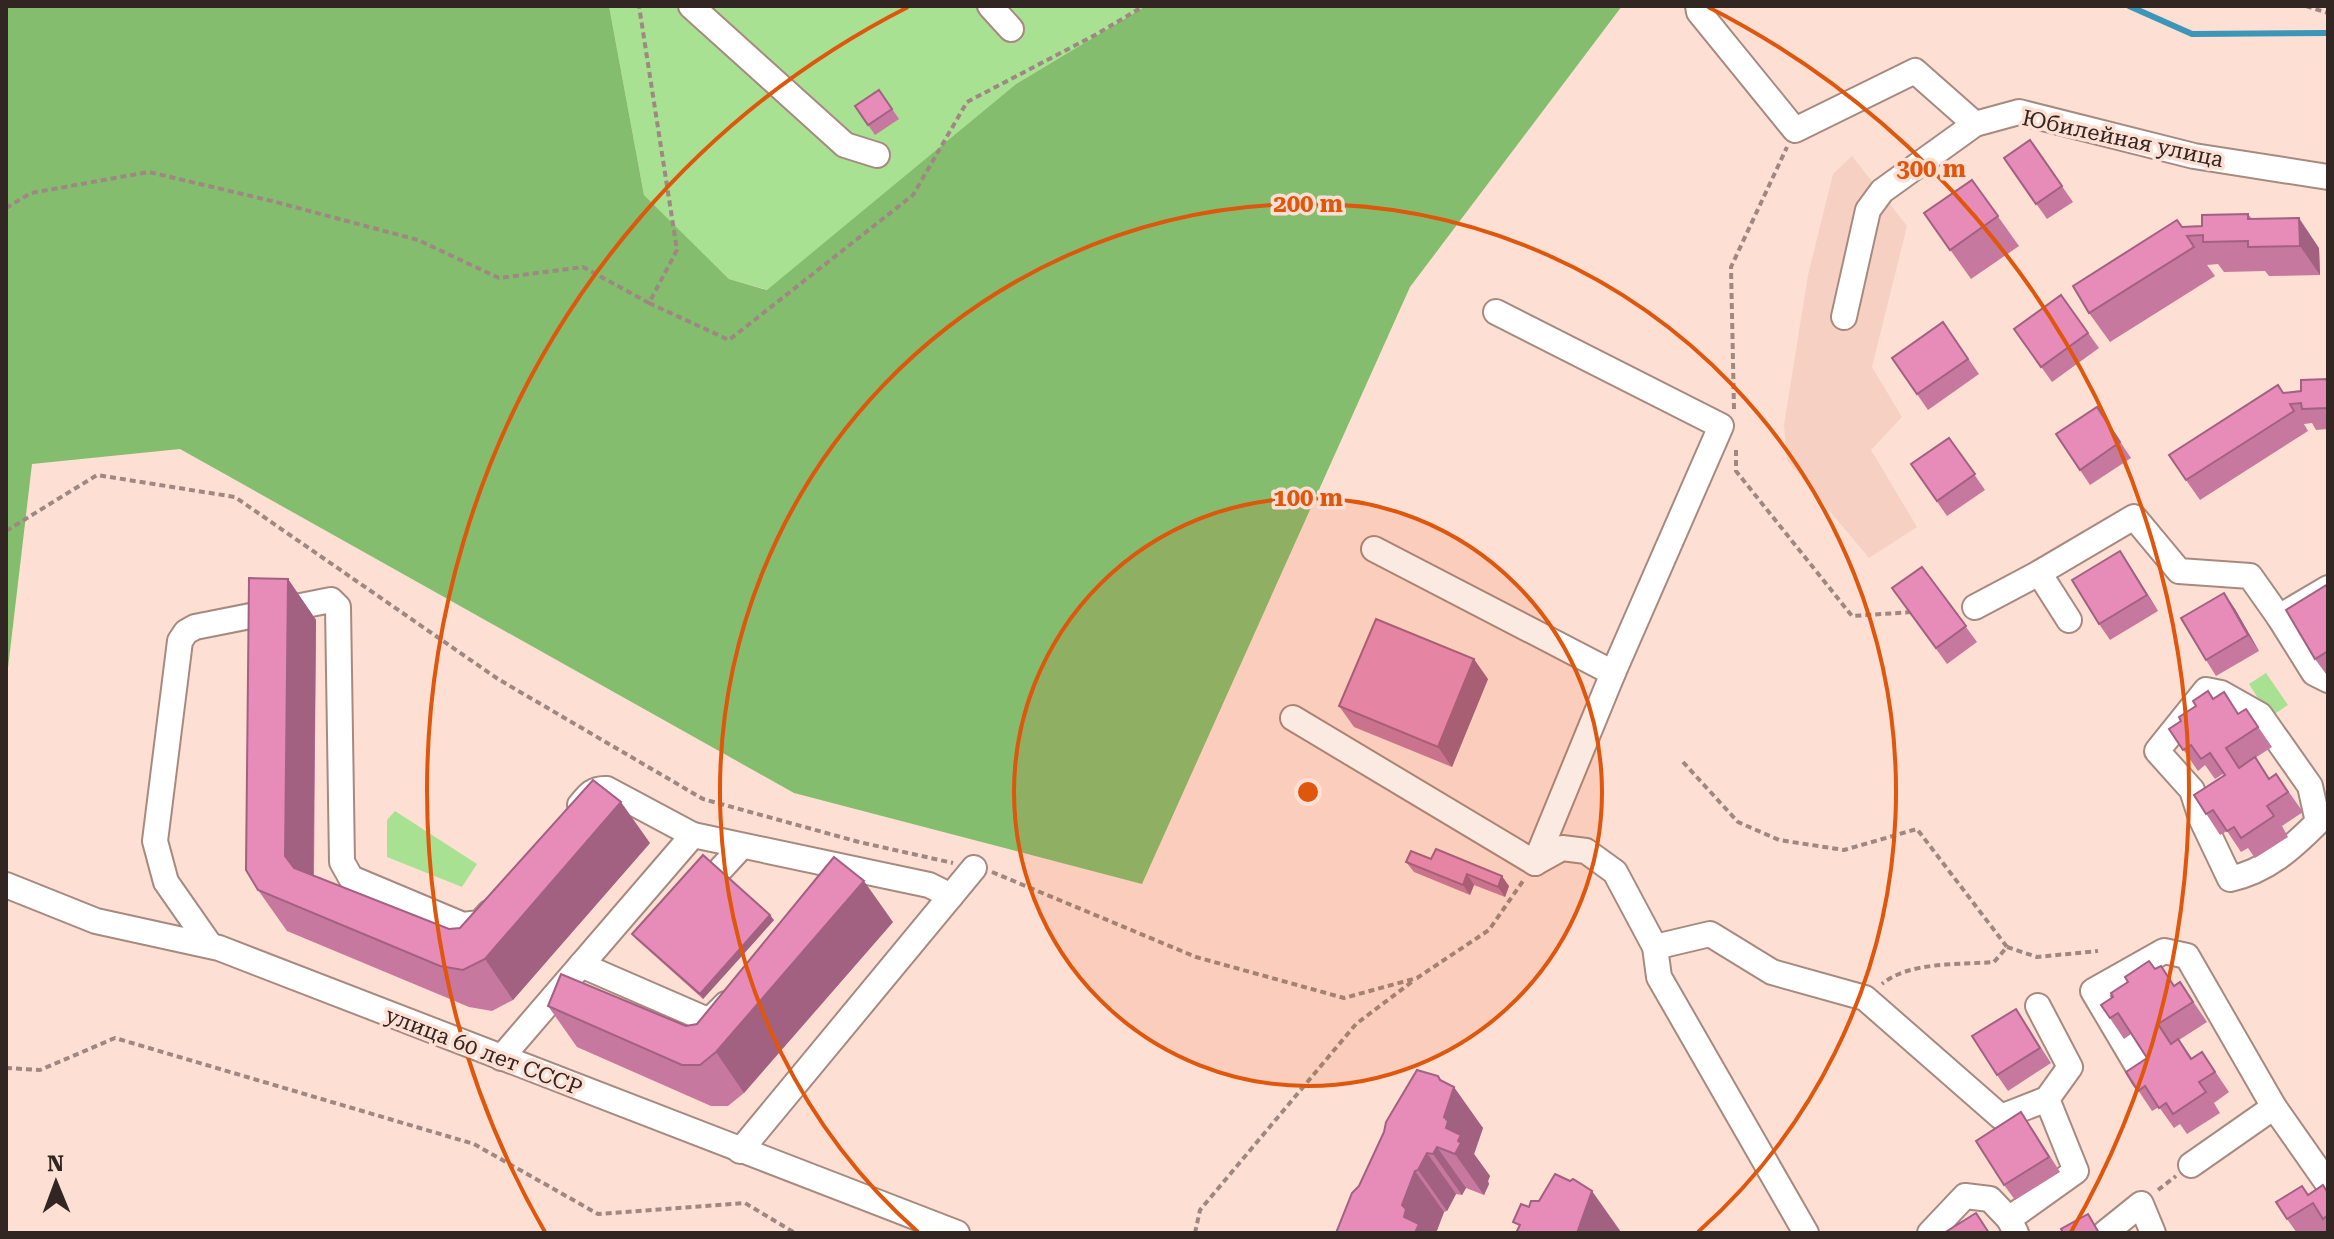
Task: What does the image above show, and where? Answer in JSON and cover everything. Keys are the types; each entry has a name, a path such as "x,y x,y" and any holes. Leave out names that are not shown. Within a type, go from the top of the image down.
{"street":[{"path":"691,6 845,145 877,155"},
{"path":"990,6 1011,29"},
{"path":"1698,6 1699,12 1795,130 1915,71 1975,124"},
{"name":"Юбилейная улица","path":"1844,317 1868,210 1882,191 1975,124 2019,112 2194,156 2328,177"},
{"path":"1496,312 1721,426 1613,673 1535,863"},
{"path":"1975,607 2134,517 2179,571 2250,576 2314,673 2328,680"},
{"path":"1374,549 1613,673"},
{"path":"2039,573 2069,620"},
{"path":"2279,617 2328,588"},
{"path":"210,945 166,882 155,841 180,641 186,632 195,627 331,600 338,607 342,862 345,870 351,878 463,925 480,923 500,899"},
{"path":"2206,690 2221,693 2260,715 2310,786 2323,823 2253,874 2230,879 2201,818 2192,790 2157,751 2206,690"},
{"path":"1293,718 1535,863"},
{"path":"560,828 590,792 598,788 607,789 693,835 929,885 951,896"},
{"path":"501,1058 693,835"},
{"path":"719,871 742,846"},
{"path":"1535,863 1562,848 1586,851 1615,872 1655,947 1659,977 1806,1233"},
{"path":"827,891 848,868"},
{"path":"740,1151 974,868"},
{"name":"улица 60 лет СССР","path":"6,885 96,921 210,945 957,1233"},
{"path":"1655,947 1710,934 1772,972 1865,998 2001,1117 2047,1099 2070,1067 2038,1006"},
{"path":"2144,1077 2093,991 2164,951 2187,956 2274,1107 2328,1184"},
{"path":"581,965 711,1019 746,982"},
{"path":"1930,1233 1965,1196 1990,1199 2013,1226 2076,1171 2047,1099"},
{"path":"2191,1165 2274,1107"},
{"path":"2105,1233 2141,1204 2153,1233"}],"path":[{"path":"639,6 677,250 649,303"},
{"path":"6,208 31,193 149,172 418,240 499,278 583,267 649,303 729,340 913,195 967,102 1144,6"},
{"path":"2306,6 2328,13"},
{"path":"1734,409 1731,267 1795,130"},
{"path":"1735,440 1736,471 1852,616 1914,611"},
{"path":"6,531 97,475 235,497 498,679 703,799 859,842 1002,874 1196,957 1344,998 1417,978"},
{"path":"1683,762 1738,822 1779,840 1844,850 1917,829 2007,947 2037,957 2098,951"},
{"path":"1195,1233 1200,1210 1356,1024 1489,930 1535,863"},
{"path":"1865,998 1893,975 1924,968 1994,962 2007,947"},
{"path":"6,1068 40,1070 115,1038 474,1144 598,1214 745,1203 795,1233"},
{"path":"2141,1204 2191,1165"}],"shaded area":[{"path":"1852,156 1907,226 1872,367 1902,417 1871,450 1917,527 1869,558 1787,460 1784,425 1808,275 1833,174"}],"green space":[{"path":"6,6 609,6 644,195 729,279 767,290 1016,84 1146,6 1622,6 1410,287 1142,884 794,793 180,449 32,464 6,685"},
{"path":"609,6 1146,6 1016,84 768,290 729,279 644,195"},
{"path":"2266,673 2288,705 2270,717 2249,684"},
{"path":"395,811 477,864 462,887 387,857 387,820"}],"building":[{"path":"879,90 892,109 868,125 855,106"},
{"path":"2030,140 2062,186 2036,204 2004,158"},
{"path":"1972,180 1998,216 1950,250 1924,213"},
{"path":"2248,214 2248,219 2299,218 2300,246 2248,247 2248,241 2203,242 2203,235 2187,236 2194,247 2089,313 2073,286 2177,220 2182,227 2202,226 2202,215"},
{"path":"2061,295 2088,333 2041,367 2014,329"},
{"path":"1943,322 1968,359 1917,394 1892,358"},
{"path":"2328,379 2328,408 2302,409 2301,403 2290,404 2294,411 2186,480 2169,455 2278,385 2283,393 2301,391 2301,380"},
{"path":"2097,407 2120,442 2080,470 2056,434"},
{"path":"1949,438 1975,474 1937,501 1911,464"},
{"path":"2120,551 2147,595 2099,624 2072,580"},
{"path":"1922,567 1966,626 1936,648 1892,588"},
{"path":"249,578 288,579 285,856 294,868 449,929 460,928 593,780 621,802 485,959 463,970 440,966 258,890 246,870"},
{"path":"2328,584 2328,651 2315,659 2286,610"},
{"path":"2224,593 2248,635 2206,660 2181,618"},
{"path":"1376,619 1474,659 1438,747 1339,706"},
{"path":"2208,691 2213,699 2224,692 2238,714 2246,709 2258,727 2226,748 2239,768 2255,757 2269,779 2276,774 2288,792 2267,806 2274,816 2241,838 2234,827 2227,831 2213,810 2206,814 2194,795 2225,775 2210,753 2201,759 2191,745 2183,750 2169,729 2181,721 2179,717 2196,706 2193,701"},
{"path":"1436,849 1502,876 1498,887 1467,874 1463,885 1406,862 1411,851 1431,859"},
{"path":"703,855 770,915 700,994 632,934"},
{"path":"834,857 864,881 716,1052 700,1065 682,1065 548,1006 561,974 686,1026 697,1024"},
{"path":"2149,961 2155,969 2161,966 2174,986 2180,982 2193,1002 2158,1024 2171,1044 2178,1039 2191,1059 2202,1052 2215,1072 2199,1082 2206,1092 2173,1114 2166,1103 2159,1108 2145,1086 2138,1091 2126,1072 2147,1058 2118,1013 2110,1018 2101,1005 2113,997 2111,993 2128,982 2125,977"},
{"path":"2016,1009 2040,1048 1997,1075 1972,1036"},
{"path":"1417,1070 1438,1076 1454,1087 1444,1117 1448,1121 1446,1128 1461,1135 1458,1141 1461,1143 1455,1154 1437,1147 1433,1154 1427,1153 1415,1171 1402,1205 1406,1209 1404,1217 1419,1224 1415,1233 1336,1233 1386,1122"},
{"path":"2021,1112 2049,1157 2004,1185 1976,1141"},
{"path":"1555,1174 1570,1181 1573,1179 1592,1191 1577,1233 1518,1233 1520,1225 1513,1222 1521,1204 1529,1207 1531,1201 1539,1201"},
{"path":"2323,1185 2328,1193 2328,1215 2323,1219 2313,1203 2287,1219 2276,1202 2302,1186 2308,1195"},
{"path":"1976,1213 1989,1233 1944,1233"},
{"path":"2088,1214 2099,1233 2063,1233 2061,1229"}],"waterway":[{"path":"2129,6 2192,34 2328,33"}]}
